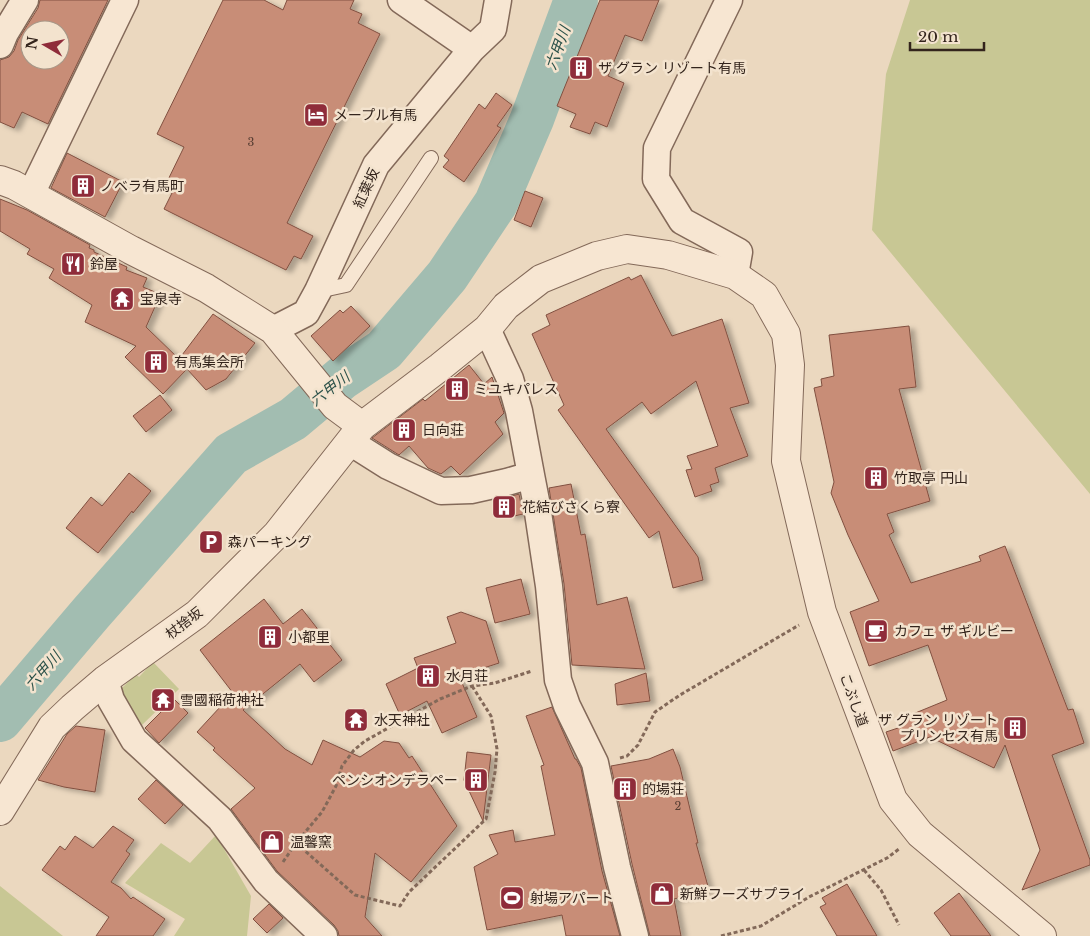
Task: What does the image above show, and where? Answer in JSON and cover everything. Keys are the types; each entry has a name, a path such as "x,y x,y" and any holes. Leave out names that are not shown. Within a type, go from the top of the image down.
{"street":[{"path":"0,45 5,32 26,0"},
{"path":"31,194 125,0"},
{"path":"401,0 472,49"},
{"name":"紅葉坂","path":"273,330 306,313 376,165 472,49 493,29 498,0"},
{"path":"729,0 657,148 656,178 682,221 739,252 736,275"},
{"path":"0,180 31,194 131,250 206,288 273,330 356,434 388,466 440,491 471,490 530,475"},
{"name":"杖捨坂","path":"0,811 52,727 105,680 197,614 277,534 356,434 487,329 506,306 541,279 604,254 627,249 668,255 736,275"},
{"name":"こぶし道","path":"736,275 764,295 786,334 790,366 786,461 822,612 877,775 893,800 920,834 1042,936"},
{"path":"487,329 510,379 519,411 548,577 558,680 567,706 595,763 617,867 635,936"},
{"path":"105,680 112,700 134,740 220,820 266,881 324,936"}],"lane":[{"path":"318,291 346,285 431,158"}],"path":[{"path":"595,763 627,756 638,745 655,712 680,695 822,612"},
{"path":"266,881 322,812 336,786 342,766 354,750 365,741 440,698 472,686 496,683 556,664"},
{"path":"296,843 356,895 400,906 410,892 486,819 495,772 497,749 491,716 472,686"},
{"path":"721,936 761,926 808,898 864,870 894,852"},
{"path":"864,870 882,890 899,925"}],"shaded area":[{"path":"910,0 1090,0 1090,494 872,230 886,74"},
{"path":"153,662 179,689 142,725 119,699 120,690 136,674 139,677"},
{"path":"216,835 251,896 247,936 174,936 185,919 125,883 161,843 190,863"},
{"path":"0,886 63,936 0,936"}],"building":[{"path":"40,0 108,0 48,124 22,112 14,128 0,122 0,60 9,57 14,51 20,37 20,70 70,70 70,20 30,20 38,8"},
{"name":"メープル有馬","path":"223,0 264,0 283,10 287,0 354,0 350,9 362,14 358,23 380,34 287,223 313,236 301,259 294,256 286,270 164,209 172,193 164,188 184,147 157,134"},
{"name":"ザ グラン リゾート有馬","path":"600,0 659,0 642,41 625,35 608,76 624,83 607,127 595,122 590,134 570,127 576,114 557,106"},
{"path":"496,93 512,105 497,126 501,128 464,182 443,167 449,160 444,156 479,104 485,109"},
{"name":"ノベラ有馬町","path":"67,153 123,182 105,217 51,188"},
{"path":"525,191 543,198 531,227 514,220"},
{"path":"0,199 27,210 90,245 89,248 94,250 94,252 127,267 126,270 147,278 143,287 155,292 152,298 158,300 146,327 179,359 213,314 255,343 226,379 206,390 187,369 163,394 125,357 136,346 85,322 92,305 49,278 54,269 27,254 30,249 0,231"},
{"path":"641,275 672,336 722,319 749,403 730,408 748,456 715,468 719,482 710,485 712,491 695,497 686,470 692,469 687,456 718,446 696,381 651,414 642,402 606,429 698,557 703,580 673,588 659,531 649,538 558,410 564,405 532,334 550,325 546,315 629,277 631,280"},
{"path":"351,306 370,326 333,361 311,336 340,310 343,313"},
{"path":"909,326 916,387 899,389 930,501 887,514 894,532 889,535 911,583 981,561 979,556 1005,546 1068,710 1073,709 1084,743 1052,755 1090,860 1090,865 1022,890 1040,850 1005,745 994,768 930,737 893,751 886,732 901,727 898,721 947,700 928,645 869,666 850,612 879,601 848,535 831,493 834,482 814,388 822,386 821,379 834,376 829,335"},
{"path":"469,365 484,384 492,377 504,413 495,422 503,434 460,475 451,466 441,474 428,468 409,446 399,455 372,438 423,399 425,401"},
{"path":"160,395 172,410 146,432 133,416"},
{"path":"129,473 151,491 98,553 66,528 91,497 102,506"},
{"path":"571,484 581,535 585,534 597,605 627,597 645,669 572,665 564,584 549,488"},
{"path":"519,494 523,514 510,517 505,498"},
{"path":"521,579 530,614 495,623 486,588"},
{"path":"264,599 283,624 302,609 342,660 314,682 300,664 243,710 285,749 312,765 323,740 360,757 384,741 399,743 409,758 412,756 457,826 411,882 375,853 365,917 382,936 339,936 334,925 277,871 231,809 255,788 213,750 215,748 197,732 233,693 200,650"},
{"path":"461,612 486,621 499,663 459,676 477,717 442,733 427,701 400,715 386,684 418,668 414,658 456,643 447,617"},
{"path":"646,673 650,701 617,705 615,684"},
{"path":"174,699 188,713 159,743 145,728"},
{"path":"552,707 575,759 581,768 602,871 620,936 566,936 562,915 487,930 474,867 498,854 489,835 513,830 515,842 555,835 541,766 544,765 526,716"},
{"path":"76,726 105,730 95,792 38,780 67,734"},
{"path":"673,749 680,767 698,843 696,843 709,890 674,899 681,936 650,936 611,766 649,759"},
{"name":"ペンシオンデラペー","path":"467,752 491,755 483,821 464,780"},
{"path":"156,780 183,805 165,824 138,799"},
{"path":"113,826 134,840 126,851 130,854 111,882 121,888 131,899 133,897 165,919 153,936 96,936 109,917 42,870 60,846 65,850 75,836 93,848"},
{"path":"847,884 877,936 837,936 820,907 826,904 822,898"},
{"path":"959,893 991,936 951,936 934,913"},
{"path":"269,904 283,918 267,933 253,919"}],"waterway":[{"name":"六甲川","path":"0,720 231,454 293,419 342,378 384,350 447,276 496,203 532,119 576,0"}],"place":[{"name":"ザ グラン リゾート有馬","path":"581,68"},
{"name":"メープル有馬","path":"316,115"},
{"name":"ノベラ有馬町","path":"83,186"},
{"name":"鈴屋","path":"73,264"},
{"name":"宝泉寺","path":"122,299"},
{"name":"有馬集会所","path":"156,362"},
{"name":"ミユキパレス","path":"457,389"},
{"name":"日向荘","path":"404,430"},
{"name":"竹取亭 円山","path":"876,478"},
{"name":"花結びさくら寮","path":"504,507"},
{"name":"森パーキング","path":"211,542"},
{"name":"カフェ ザ ギルビー","path":"876,631"},
{"name":"小都里","path":"270,637"},
{"name":"水月荘","path":"428,676"},
{"name":"雪國稲荷神社","path":"163,700"},
{"name":"水天神社","path":"356,720"},
{"name":"ザ グラン リゾート プリンセス有馬","path":"1015,728"},
{"name":"ペンシオンデラペー","path":"476,780"},
{"name":"的場荘","path":"625,789"},
{"name":"温馨窯","path":"272,842"},
{"name":"新鮮フーズサプライ","path":"662,894"},
{"name":"射場アパート","path":"512,898"}]}
